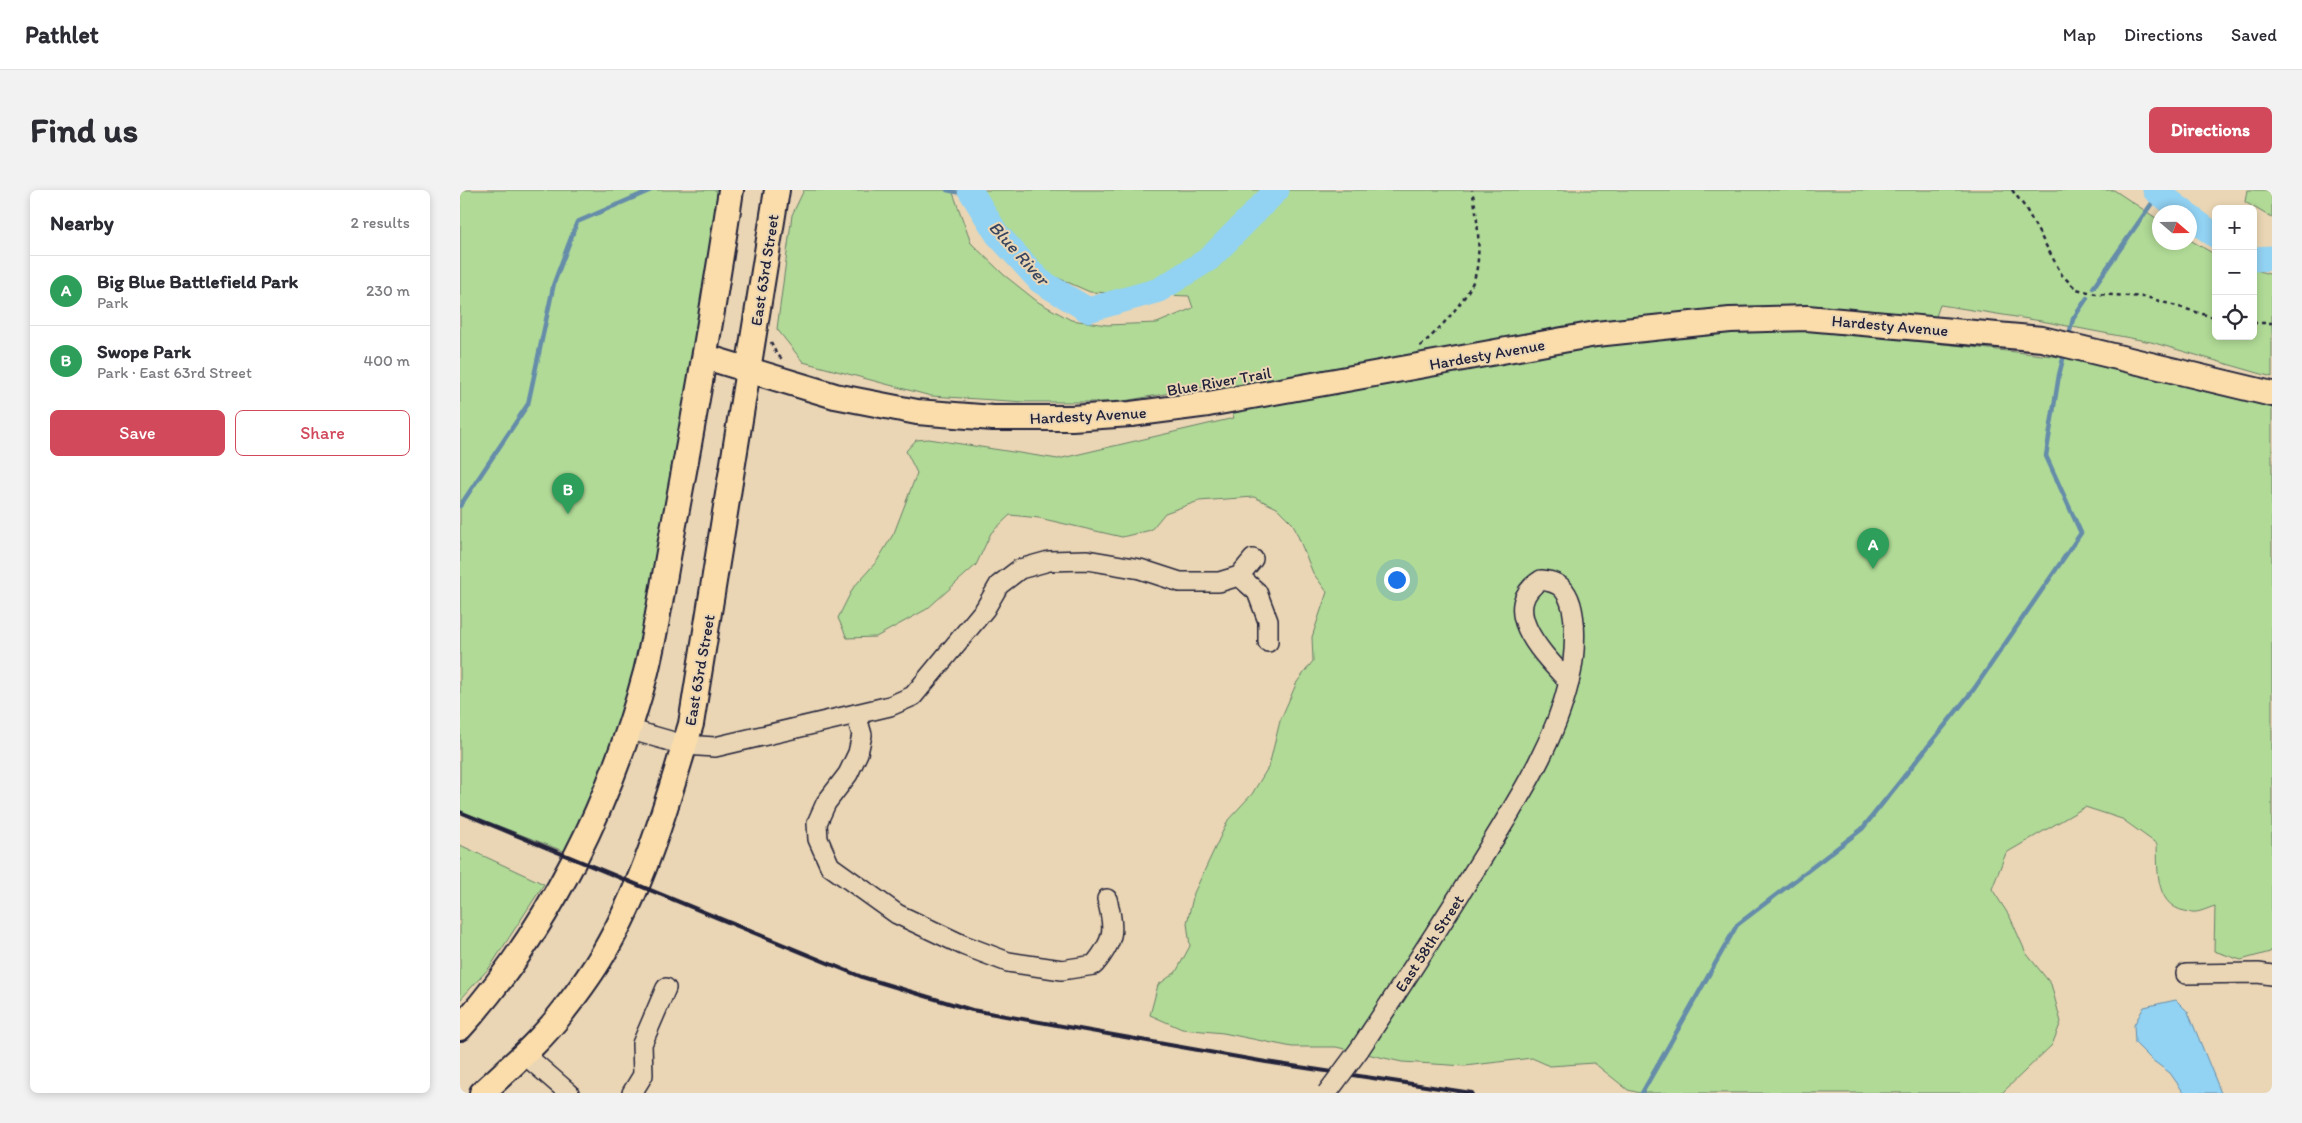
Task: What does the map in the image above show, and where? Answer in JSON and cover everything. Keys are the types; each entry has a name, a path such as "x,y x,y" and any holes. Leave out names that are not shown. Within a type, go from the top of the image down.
{"main road":[{"path":"460,1028 477,1008 543,917 576,856 618,761 646,672 706,357 731,190"},
{"name":"East 63rd Street","path":"482,1093 524,1054 563,1011 603,954 638,882 667,806 690,724 777,190"},
{"name":"Hardesty Avenue","path":"706,357 835,396 917,412 993,418 1072,418 1131,414 1208,404 1596,334 1711,322 1807,318 2042,339 2272,394"}],"street":[{"path":"628,728 684,745 715,747 890,706 913,696 985,609 999,585 1020,569 1048,561 1087,560 1140,569 1180,582 1219,582 1239,576 1253,559"},
{"path":"1239,576 1257,592 1268,621 1268,642"},
{"name":"East 58th Street","path":"1327,1093 1359,1050 1430,943 1550,741 1563,709 1569,682 1574,640 1572,603 1561,587 1554,582 1541,580 1528,592 1523,608 1526,628 1532,640 1569,682"},
{"path":"856,714 862,735 858,753 848,774 826,803 817,823 818,838 830,866 896,914 963,945 1008,962 1062,970 1094,965 1108,948 1113,922 1107,899"},
{"path":"2186,974 2258,973 2272,975"},
{"path":"632,1093 643,1075 642,1044 666,988"},
{"path":"524,1054 569,1093"}],"path":[{"path":"1419,347 1452,313 1475,276 1478,251 1472,190"},
{"path":"2012,190 2025,207 2062,275 2076,289 2091,293 2146,297 2212,317"},
{"path":"2257,323 2272,323"},
{"path":"770,336 776,353 785,362"}],"green space":[{"path":"460,190 724,190 646,672 576,856 460,811"},
{"path":"804,190 952,190 971,243 1004,275 1038,302 1071,320 1107,325 1157,323 1193,308 1189,296 1090,292 1008,256 978,212 976,190 2114,190 2152,215 2152,250 2197,250 2197,244 2212,253 2212,340 2257,340 2257,270 2272,275 2272,377 2151,342 2041,321 1940,305 1927,342 2087,360 2272,407 2272,949 2270,952 2241,960 2214,951 2215,906 2195,912 2180,910 2171,904 2164,897 2158,877 2157,844 2122,819 2085,807 2006,853 1992,889 2010,917 2026,953 2051,984 2061,1022 2052,1045 2002,1093 1640,1093 1628,1090 1594,1063 1550,1066 1532,1058 1465,1066 1402,1062 1336,1047 1292,1047 1223,1033 1182,1029 1150,1015 1158,985 1176,972 1190,946 1187,923 1194,893 1228,820 1252,794 1269,766 1280,721 1297,682 1313,661 1312,637 1327,592 1313,573 1293,524 1277,508 1254,497 1199,501 1165,513 1151,530 1122,537 1039,518 1010,515 991,533 976,565 927,609 876,637 847,638 838,618 853,588 877,561 894,533 917,473 906,451 916,440 929,439 1058,459 1234,418 1222,384 1118,402 1025,402 931,396 803,362 777,329 792,215"},
{"path":"2247,190 2272,190 2272,218 2257,209 2257,205 2250,205 2245,202"},
{"path":"460,845 544,884 490,967 460,1000"}],"water":[{"path":"2176,1000 2188,1012 2221,1093 2184,1093 2170,1073 2152,1060 2135,1043 2134,1025 2144,1007"}],"waterway":[{"path":"460,506 528,404 554,283 577,222 651,190"},
{"path":"947,190 971,195"},
{"name":"Blue River","path":"970,190 997,234 1040,281 1088,310 1159,290 1209,259 1277,190"},
{"name":"Blue River","path":"2155,190 2175,205"},
{"path":"2093,288 2159,193"},
{"name":"Blue River","path":"2197,222 2212,233"},
{"name":"Blue River","path":"2257,259 2272,258"},
{"path":"2068,339 2073,319 2087,298"},
{"path":"1642,1093 1737,925 1862,829 1974,689 2081,533 2046,456 2059,375 2065,351"}],"railway":[{"path":"460,812 862,977 972,1010 1266,1062 1472,1093"}],"place":[{"name":"Swope Park","path":"568,514"},
{"name":"Big Blue Battlefield Park","path":"1873,569"}]}
